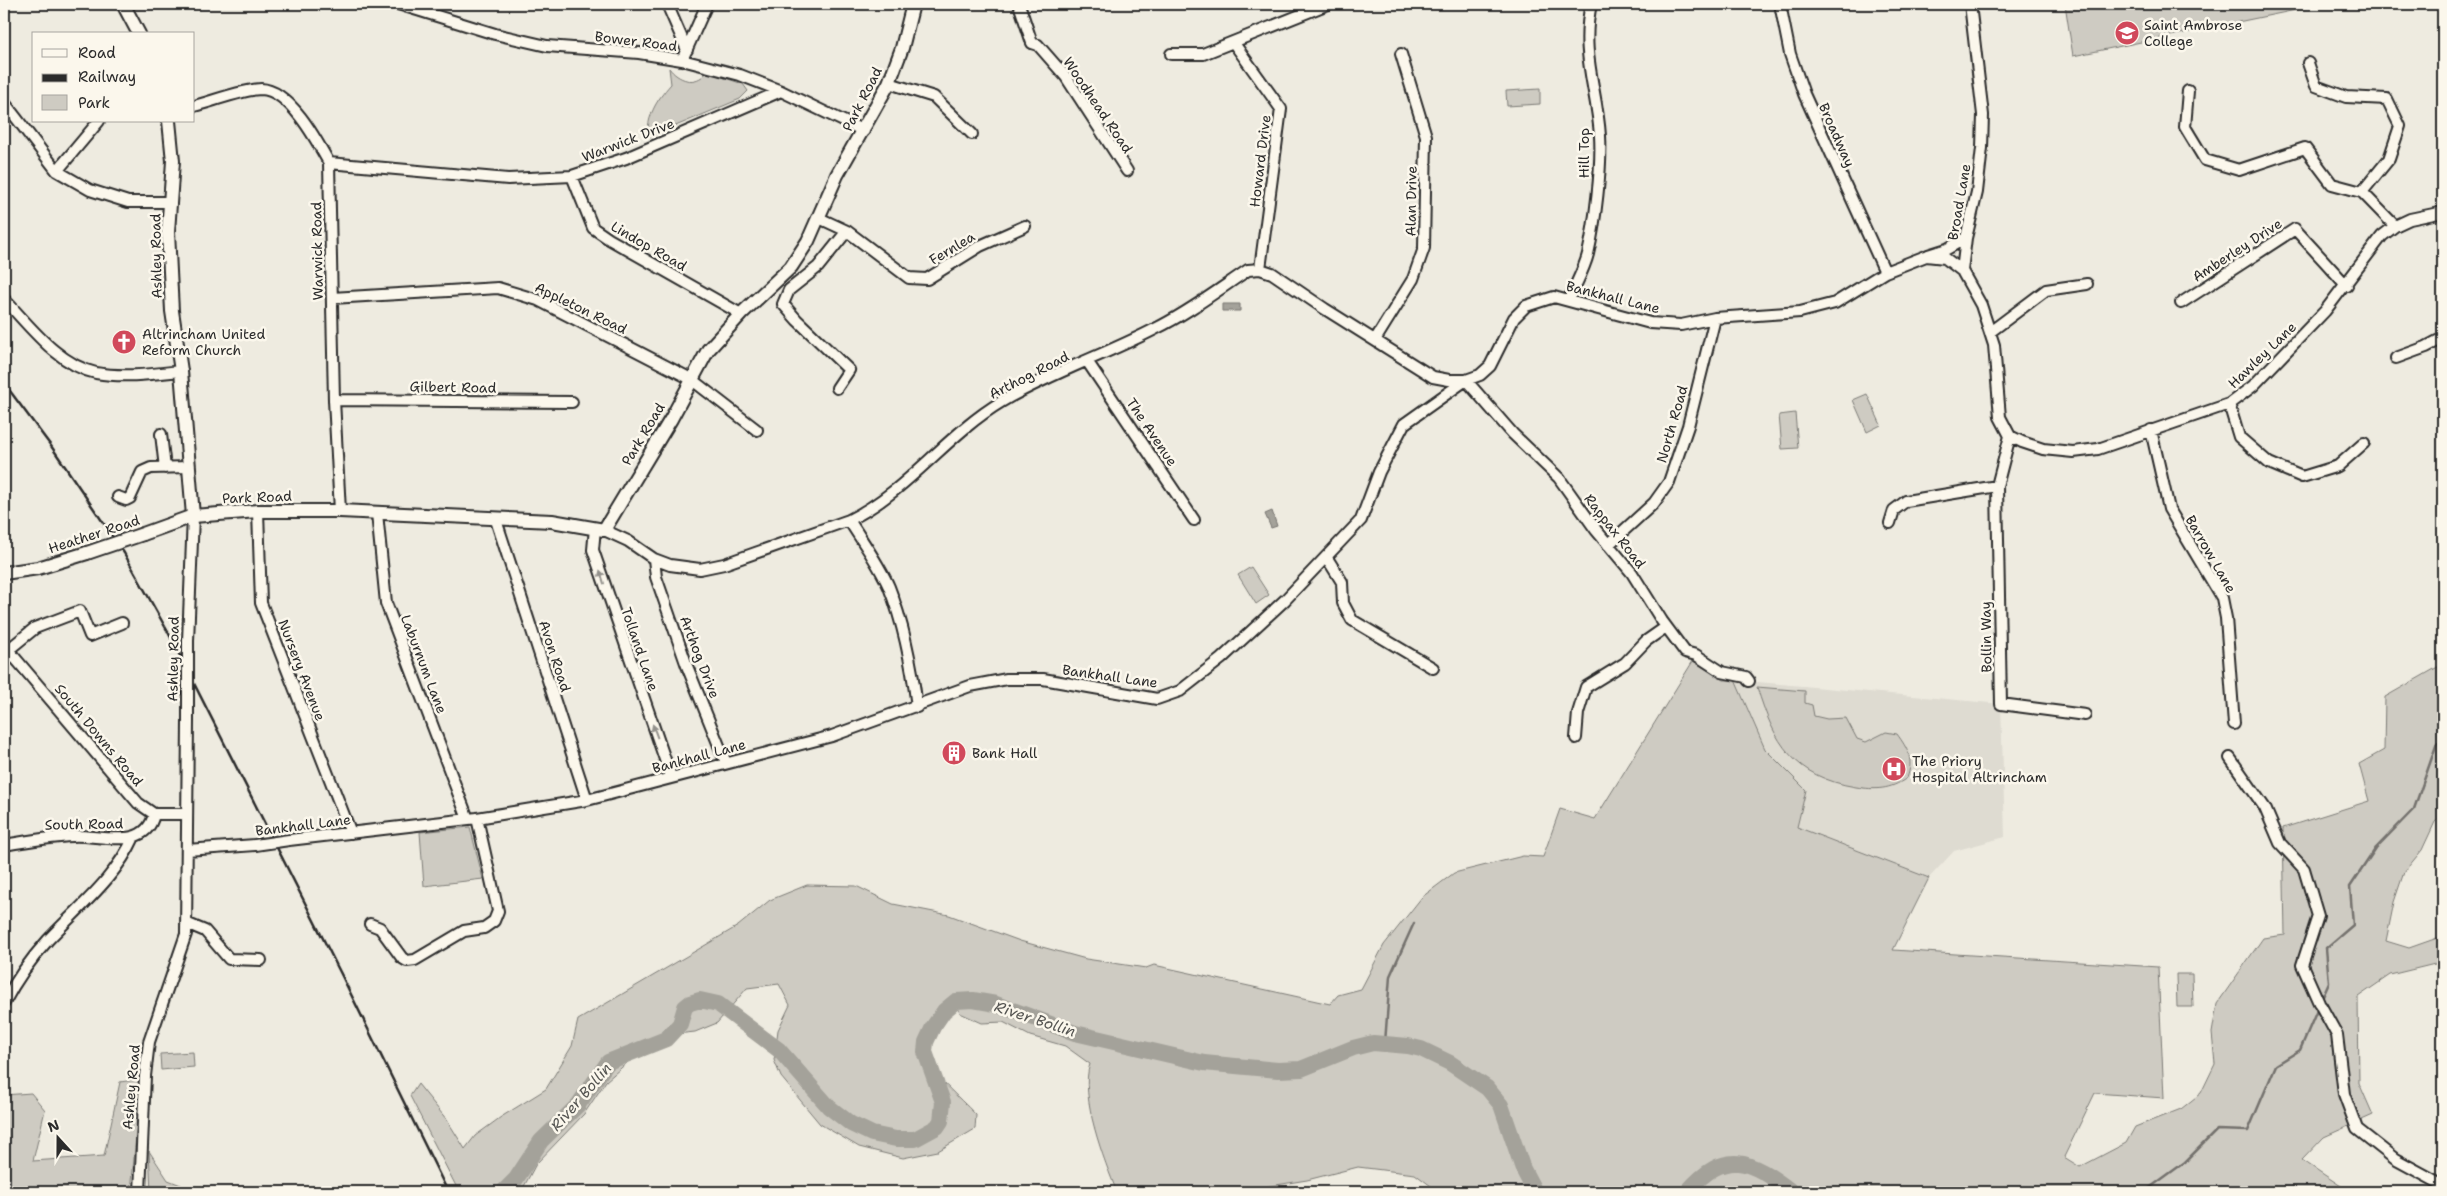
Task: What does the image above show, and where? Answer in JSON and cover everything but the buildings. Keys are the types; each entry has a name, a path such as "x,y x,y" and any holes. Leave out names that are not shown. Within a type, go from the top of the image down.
{"main road":[{"path":"123,4 138,32"},
{"name":"Park Road","path":"193,516 258,510 340,511 562,522 600,529 671,419 708,350 741,314 791,267 819,218 837,175 864,131 889,83 902,48 913,4"},
{"name":"Ashley Road","path":"169,122 173,161 168,232 172,311 181,371 193,516"},
{"name":"Heather Road","path":"4,573 38,568 193,516"}],"street":[{"name":"Bower Road","path":"398,4 495,34 547,46 639,53 682,60 740,75 781,90 864,131"},
{"path":"666,4 687,50"},
{"path":"682,60 707,4"},
{"name":"Woodhead Road","path":"1019,4 1032,43 1038,45 1066,77 1127,172"},
{"path":"1171,54 1204,54 1328,4"},
{"name":"Hill Top","path":"1569,300 1587,255 1597,195 1600,137 1588,68 1587,23 1591,4"},
{"name":"Broadway","path":"1780,4 1790,54 1804,94 1885,272"},
{"name":"Broad Lane","path":"1962,272 1966,238 1977,192 1983,122 1980,78 1970,4"},
{"name":"Howard Drive","path":"1233,42 1281,110 1260,269"},
{"name":"Alan Drive","path":"1375,340 1413,279 1424,248 1426,136 1401,54"},
{"path":"2308,63 2316,86 2346,97 2386,99 2400,126 2389,160 2362,192"},
{"path":"889,83 934,97 972,134"},
{"name":"Warwick Road","path":"195,106 261,89 274,93 310,129 329,163 334,400 340,511"},
{"name":"Warwick Drive","path":"329,163 396,171 508,179 572,176 626,158 781,90"},
{"path":"2188,91 2185,127 2205,160 2239,170 2305,148 2332,184 2362,192 2395,226"},
{"path":"4,102 57,171 90,190 128,202 170,202"},
{"path":"57,171 98,122"},
{"name":"Lindop Road","path":"572,176 593,228 741,314"},
{"name":"Hawley Lane","path":"2010,436 2022,442 2043,448 2073,452 2098,449 2229,404 2253,386 2347,286 2370,250 2395,226 2410,219 2443,212"},
{"name":"Fernlea","path":"819,218 848,231 909,278 928,279 980,246 1025,226"},
{"name":"Amberley Drive","path":"2180,303 2295,230 2347,286"},
{"path":"837,388 849,370 796,320 784,304 789,290 818,267 848,231"},
{"name":"Bankhall Lane","path":"187,850 255,845 472,818 587,800 832,736 917,707 970,686 1007,679 1043,679 1157,699 1180,691 1261,622 1327,558 1361,520 1379,472 1404,424 1466,380 1480,376 1490,366 1514,318 1526,306 1554,297 1607,313 1650,323 1681,325 1714,318 1800,312 1835,303 1885,272 1947,249 1966,238"},
{"path":"1926,256 1945,258 1962,272 1981,305 1994,345 2000,417 2010,436"},
{"path":"1260,269 1272,273 1433,376 1449,380 1466,380"},
{"name":"Arthog Road","path":"600,529 628,541 654,560 687,569 711,568 849,520 868,510 902,486 986,412 1024,390 1157,328 1248,270 1260,269"},
{"path":"1990,332 2046,290 2087,284"},
{"name":"Appleton Road","path":"332,298 498,288 538,300 691,379 758,430"},
{"path":"4,299 53,349 74,364 95,372 133,376 181,371"},
{"name":"North Road","path":"1608,544 1654,503 1669,482 1688,426 1714,318"},
{"path":"2396,358 2426,347 2443,338"},
{"name":"The Avenue","path":"1087,361 1194,520"},
{"name":"Rappax Road","path":"1466,380 1514,434 1558,478 1632,573 1666,627 1685,652 1696,655 1722,672 1746,677 1749,681"},
{"name":"Gilbert Road","path":"334,400 572,402"},
{"path":"2229,404 2239,437 2268,463 2302,478 2338,466 2364,443"},
{"name":"Barrow Lane","path":"2151,430 2169,509 2222,598 2226,618 2234,724"},
{"path":"161,434 165,468"},
{"name":"Bollin Way","path":"2010,436 1997,486 2001,704 2085,715"},
{"path":"118,497 121,500 130,498 142,472 151,468 189,467"},
{"path":"1890,523 1898,506 1915,498 1997,486"},
{"name":"Nursery Avenue","path":"258,510 261,603 351,833"},
{"name":"Laburnum Lane","path":"370,924 380,928 402,958 407,961 415,960 464,931 484,928 494,921 498,911 472,818 386,603 378,513"},
{"name":"Ashley Road","path":"140,1192 145,1076 149,1042 186,934 188,641 193,516"},
{"name":"Avon Road","path":"496,520 587,800"},
{"path":"849,520 888,585 913,669 917,707"},
{"name":"Tolland Lane","path":"600,529 593,550 671,777"},
{"path":"1327,558 1342,582 1343,603 1352,620 1433,668"},
{"name":"Arthog Drive","path":"654,560 656,577 687,666 726,763"},
{"path":"6,648 35,628 80,610 90,636 122,623"},
{"path":"1576,738 1578,713 1586,687 1625,663 1646,641 1666,627"},
{"name":"South Downs Road","path":"6,648 138,803 154,814"},
{"path":"2230,758 2265,808 2280,843 2304,870 2318,916 2302,965 2320,1005 2337,1036 2344,1094 2357,1128 2395,1159 2443,1185"},
{"path":"154,814 186,814"},
{"name":"South Road","path":"4,845 76,836 108,840 134,837 145,830 154,814"},
{"path":"4,1003 17,978 48,940 97,891 125,857 134,837"},
{"path":"186,923 206,931 229,959 254,957"}],"shaded area":[{"path":"1222,304 1240,304 1240,311 1222,311"},
{"path":"1272,511 1277,526 1271,528 1265,514"},
{"name":"The Priory Hospital Altrincham","path":"1735,680 2001,704 2005,837 1954,851 1929,878 1797,827 1806,790 1765,749"}],"green space":[{"name":"Saint Ambrose College","path":"2065,4 2325,4 2073,56"},
{"path":"669,68 677,76 687,80 702,77 707,72 743,84 748,91 740,99 647,138 653,109 671,84"},
{"path":"1540,89 1540,104 1507,106 1506,91"},
{"path":"1867,394 1881,425 1867,432 1853,400"},
{"path":"1795,413 1798,448 1782,449 1779,415"},
{"path":"1251,567 1269,595 1256,604 1238,575"},
{"path":"1693,661 1724,680 1735,680 1765,749 1806,790 1797,827 1929,878 1893,950 2158,967 2164,1098 2095,1093 2064,1157 2080,1167 2126,1143 2135,1127 2181,1109 2201,1093 2215,1064 2212,1033 2217,1004 2263,938 2285,935 2283,828 2369,801 2359,764 2384,750 2385,697 2443,664 2443,814 2435,822 2422,850 2404,872 2394,902 2386,941 2409,948 2443,936 2443,962 2390,975 2358,997 2359,1083 2373,1115 2324,1137 2302,1160 2350,1192 1439,1192 1415,1174 1358,1167 1307,1180 1233,1192 1117,1192 1100,1146 1090,1110 1087,1077 1090,1064 1065,1046 1030,1036 1003,1022 982,1023 960,1013 956,1001 932,1029 927,1046 927,1055 929,1064 936,1075 976,1115 975,1129 938,1151 903,1158 859,1147 820,1124 781,1077 774,1060 778,1030 790,1005 779,984 747,988 717,1023 695,1032 658,1036 606,1081 584,1114 536,1164 521,1192 459,1192 410,1096 418,1084 447,1120 465,1149 475,1136 546,1089 572,1046 578,1020 738,926 770,900 807,885 856,886 893,904 949,915 1020,941 1086,959 1146,968 1154,965 1330,1004 1338,995 1361,989 1384,945 1422,897 1454,873 1523,856 1543,857 1560,809 1595,819"},
{"path":"1757,687 1805,691 1805,703 1812,705 1814,716 1827,719 1846,718 1857,739 1866,742 1886,732 1897,734 1909,755 1910,766 1907,778 1895,785 1870,789 1835,782 1817,775 1802,766 1779,741"},
{"path":"470,827 483,879 424,886 420,832"},
{"path":"2176,974 2192,974 2193,1007 2177,1007"},
{"path":"193,1052 194,1067 161,1070 160,1054"},
{"path":"141,1079 131,1192 4,1192 4,1095 31,1093 45,1110 33,1161 104,1156 120,1082"},
{"path":"149,1151 168,1180 199,1192 151,1192"}],"waterway":[{"path":"2321,1001 2329,983 2326,948 2353,925 2350,887 2376,848 2414,809 2437,743 2443,741"},
{"path":"1385,1043 1390,976 1414,923"},
{"name":"River Bollin","path":"503,1192 516,1179 541,1141 578,1105 608,1062 666,1039 680,1024 685,1007 690,1003 700,1000 718,1004 779,1050 829,1107 851,1124 872,1134 896,1139 915,1139 937,1127 941,1121 943,1102 925,1052 926,1042 944,1011 956,1001 973,1000 996,1004 1075,1033 1204,1063 1278,1070 1301,1069 1353,1048 1373,1043 1408,1046 1421,1049 1450,1063 1487,1088 1501,1105 1523,1169 1535,1192"},
{"path":"2144,1192 2185,1162 2217,1130 2248,1131 2276,1065 2300,1050 2318,1008"},
{"name":"River Bollin","path":"1687,1192 1701,1178 1714,1169 1726,1164 1738,1163 1751,1166 1763,1172 1792,1192"}],"railway":[{"path":"4,383 51,446 124,553 168,632 341,974 448,1192"}],"place":[{"name":"Saint Ambrose College","path":"2127,33"},
{"name":"Altrincham United Reform Church","path":"124,342"},
{"name":"Bank Hall","path":"954,753"},
{"name":"The Priory Hospital Altrincham","path":"1894,769"}]}
